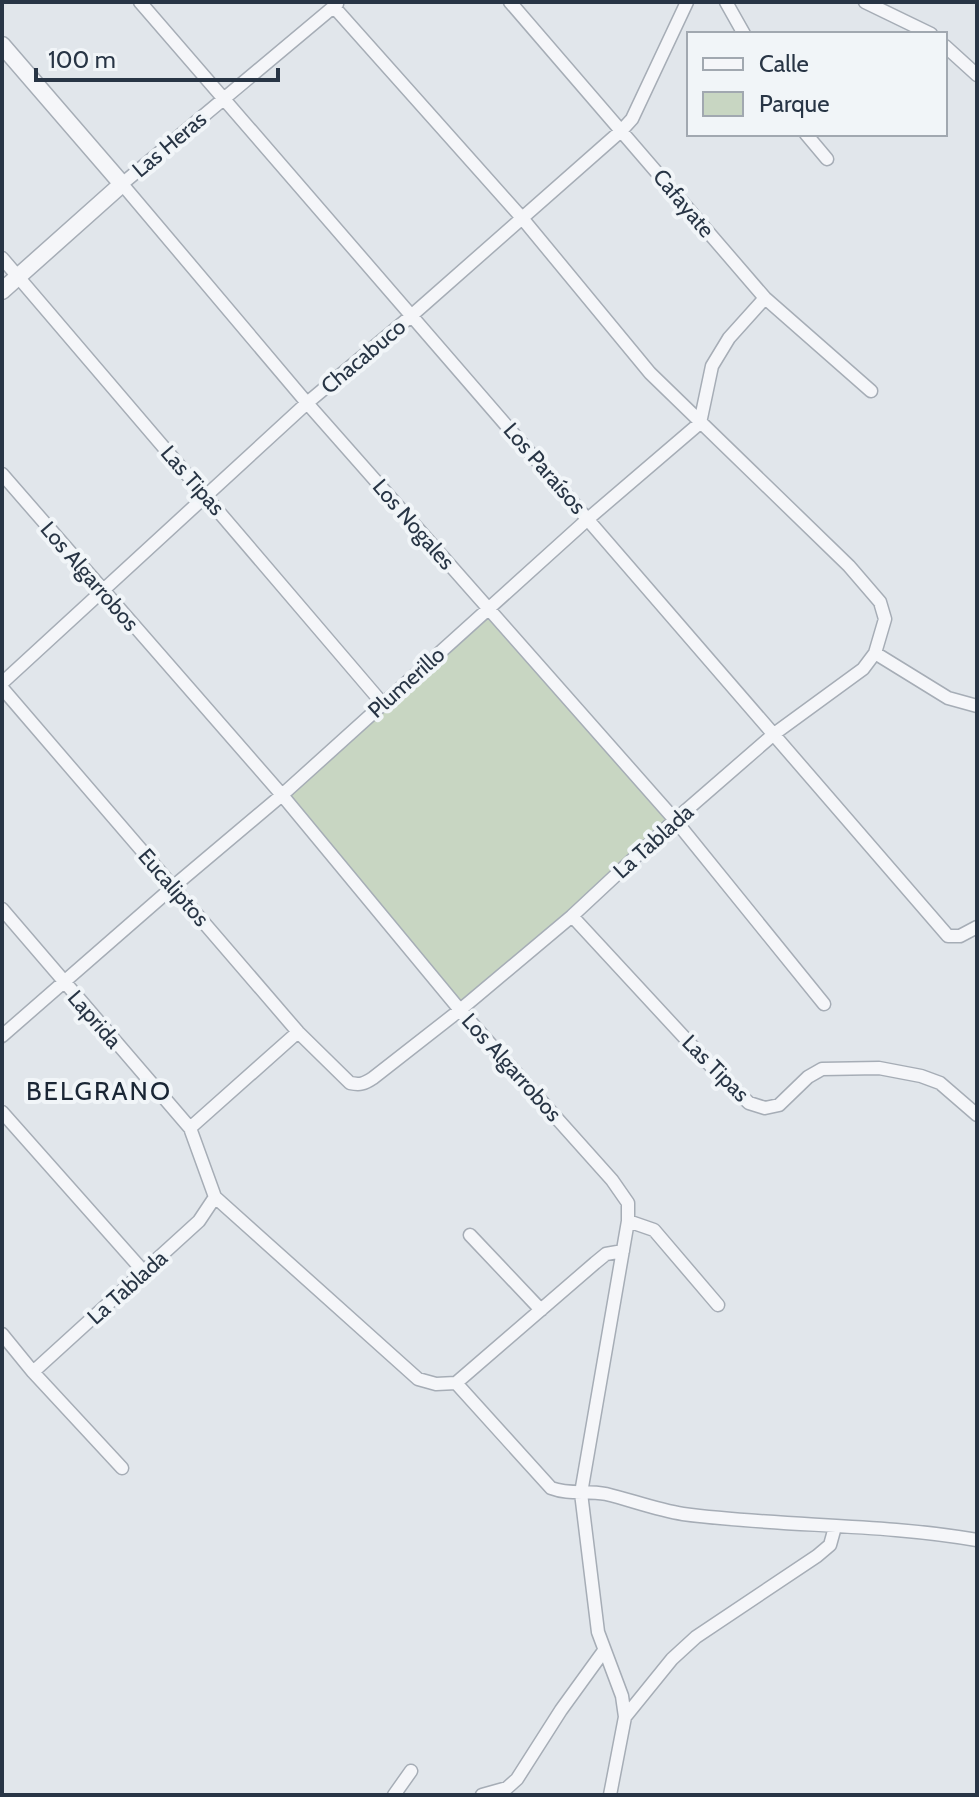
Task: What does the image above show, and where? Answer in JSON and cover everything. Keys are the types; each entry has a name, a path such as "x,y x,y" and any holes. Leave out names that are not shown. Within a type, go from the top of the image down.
{"street":[{"name":"Los Paraísos","path":"140,2 948,936 960,936 977,927"},
{"name":"Cafayate","path":"510,2 765,298 871,391"},
{"name":"Chacabuco","path":"2,686 307,403 622,130 632,119 687,2"},
{"path":"726,2 743,32"},
{"path":"865,2 927,32"},
{"name":"Las Heras","path":"2,291 122,184 337,5"},
{"path":"337,5 522,218 650,373 849,566 880,602 885,619 875,653 948,698 977,706"},
{"name":"Los Nogales","path":"2,45 307,403 675,820 824,1004"},
{"path":"947,48 977,75"},
{"path":"808,136 827,159"},
{"name":"Las Tipas","path":"2,258 383,704"},
{"path":"700,423 712,366 729,338 765,298"},
{"name":"Plumerillo","path":"2,1036 282,795 589,518 700,423"},
{"name":"Los Algarrobos","path":"2,474 282,795 460,1010 612,1180 628,1203 628,1221 581,1493 598,1632 622,1696 625,1717 610,1795"},
{"name":"La Tablada","path":"350,1083 364,1084 460,1010 572,916 774,734 863,669 875,653"},
{"name":"Eucaliptos","path":"2,686 298,1032 350,1083"},
{"name":"Laprida","path":"2,909 190,1128"},
{"name":"Las Tipas","path":"572,916 749,1103 765,1108 779,1105 808,1077 822,1069 879,1068 940,1083 977,1115"},
{"path":"298,1032 190,1128 215,1197 418,1379 436,1384 456,1383 606,1254 623,1251"},
{"path":"2,1112 144,1272"},
{"name":"La Tablada","path":"33,1372 199,1221 215,1197"},
{"path":"628,1221 654,1230 718,1305"},
{"path":"470,1235 541,1310"},
{"path":"2,1334 122,1468"},
{"path":"456,1383 551,1488 561,1492 601,1493 680,1513 895,1530 977,1540"},
{"path":"625,1717 672,1659 696,1637 817,1556 830,1545 835,1527"},
{"path":"482,1795 507,1788 517,1779 603,1652"},
{"path":"394,1795 411,1771"}],"green space":[{"path":"488,608 675,820 460,1010 282,795"}],"district":[{"name":"BELGRANO","path":"99,1091"}]}
